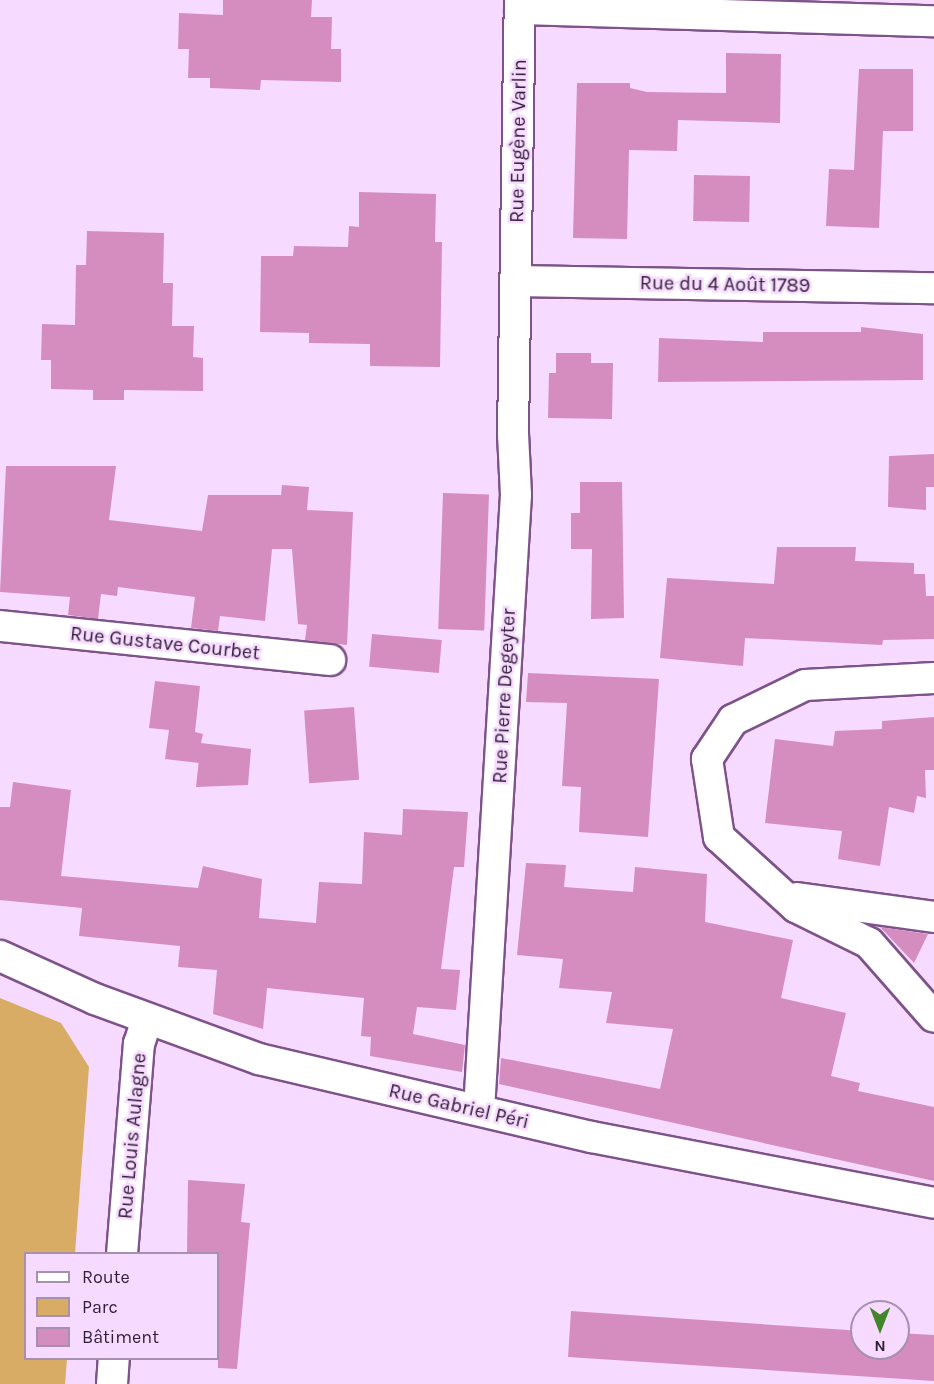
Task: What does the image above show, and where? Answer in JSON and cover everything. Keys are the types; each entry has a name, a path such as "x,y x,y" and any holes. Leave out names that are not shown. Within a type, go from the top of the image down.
{"street":[{"path":"520,5 934,21"},
{"name":"Rue Eugène Varlin","path":"516,281 520,5"},
{"name":"Rue du 4 Août 1789","path":"516,281 934,288"},
{"name":"Rue Pierre Degeyter","path":"479,1110 516,495 516,281"},
{"name":"Rue Gustave Courbet","path":"0,626 330,660"},
{"path":"934,678 805,684 733,720 707,759 719,837 796,907 869,944 934,1017"},
{"path":"784,896 934,917"},
{"name":"Rue Gabriel Péri","path":"0,956 147,1019 259,1059 592,1137 934,1203"},
{"name":"Rue Louis Aulagne","path":"122,1252 138,1044 147,1019"},
{"path":"112,1384 114,1360"}],"green space":[{"path":"0,998 61,1023 89,1067 75,1252 24,1252 24,1360 67,1360 65,1384 0,1384"}],"building":[{"path":"223,0 312,0 311,17 332,17 331,49 341,49 341,82 261,80 260,90 210,88 210,78 188,78 189,49 178,49 179,13 223,15"},
{"path":"726,53 781,54 780,123 678,120 677,151 629,150 627,239 573,238 577,83 630,83 630,88 647,92 726,93"},
{"path":"859,69 913,69 913,131 883,131 879,228 826,226 829,169 854,170"},
{"path":"694,175 750,176 749,222 693,221"},
{"path":"359,192 436,194 435,242 442,242 440,367 370,366 370,344 309,343 309,333 260,332 261,256 293,256 294,246 348,247 349,226 359,227"},
{"path":"87,231 164,233 163,283 173,283 172,326 194,326 193,357 203,358 203,391 124,390 124,400 93,400 93,390 51,389 51,360 41,360 42,324 75,325 76,265 86,265"},
{"path":"861,327 923,334 923,380 658,382 659,338 763,342 763,332 861,332"},
{"path":"556,353 591,353 591,363 613,363 612,419 548,418 549,373 556,373"},
{"path":"934,454 934,487 926,487 926,510 888,507 889,456"},
{"path":"6,466 116,466 109,520 202,531 208,495 281,495 282,485 309,487 307,510 353,512 347,645 305,640 307,625 298,624 292,549 272,549 265,621 220,616 218,631 191,628 195,597 118,587 117,596 101,594 98,619 68,615 70,597 0,592"},
{"path":"580,482 622,482 624,618 591,619 592,549 571,549 571,513 580,513"},
{"path":"443,493 489,495 484,631 438,629"},
{"path":"777,547 856,547 855,561 914,563 914,574 925,574 926,596 934,596 934,639 883,640 882,645 745,638 743,666 660,658 667,578 774,584"},
{"path":"372,634 442,640 439,673 369,667"},
{"path":"528,673 659,679 648,837 579,832 581,787 562,786 567,703 526,702"},
{"path":"155,681 200,686 195,732 203,734 201,743 251,749 248,785 196,787 199,763 165,759 169,730 149,728"},
{"path":"354,707 359,780 309,783 304,710"},
{"path":"934,717 934,770 925,770 926,798 917,796 914,813 889,807 880,866 838,859 842,831 765,823 775,739 833,746 835,731 882,729 882,721"},
{"path":"13,782 71,790 61,876 198,888 203,866 262,879 259,918 316,923 319,882 362,884 364,832 402,835 403,809 468,812 464,867 454,867 441,969 460,970 456,1010 417,1007 413,1034 465,1045 462,1072 370,1056 371,1037 361,1036 364,998 267,988 263,1029 213,1014 217,970 178,967 180,946 79,936 82,908 0,900 0,807 10,807"},
{"path":"526,863 566,865 564,887 633,892 635,867 707,874 705,922 793,940 781,998 846,1013 831,1076 860,1083 858,1091 934,1107 934,1181 499,1084 501,1058 660,1089 673,1029 606,1023 612,992 559,988 563,959 517,955"},
{"path":"880,927 928,934 914,963"},
{"path":"188,1180 245,1184 241,1222 250,1223 237,1369 218,1368 219,1252 187,1252"},
{"path":"571,1311 850,1330 850,1360 910,1360 910,1334 934,1335 934,1381 568,1357"}]}
